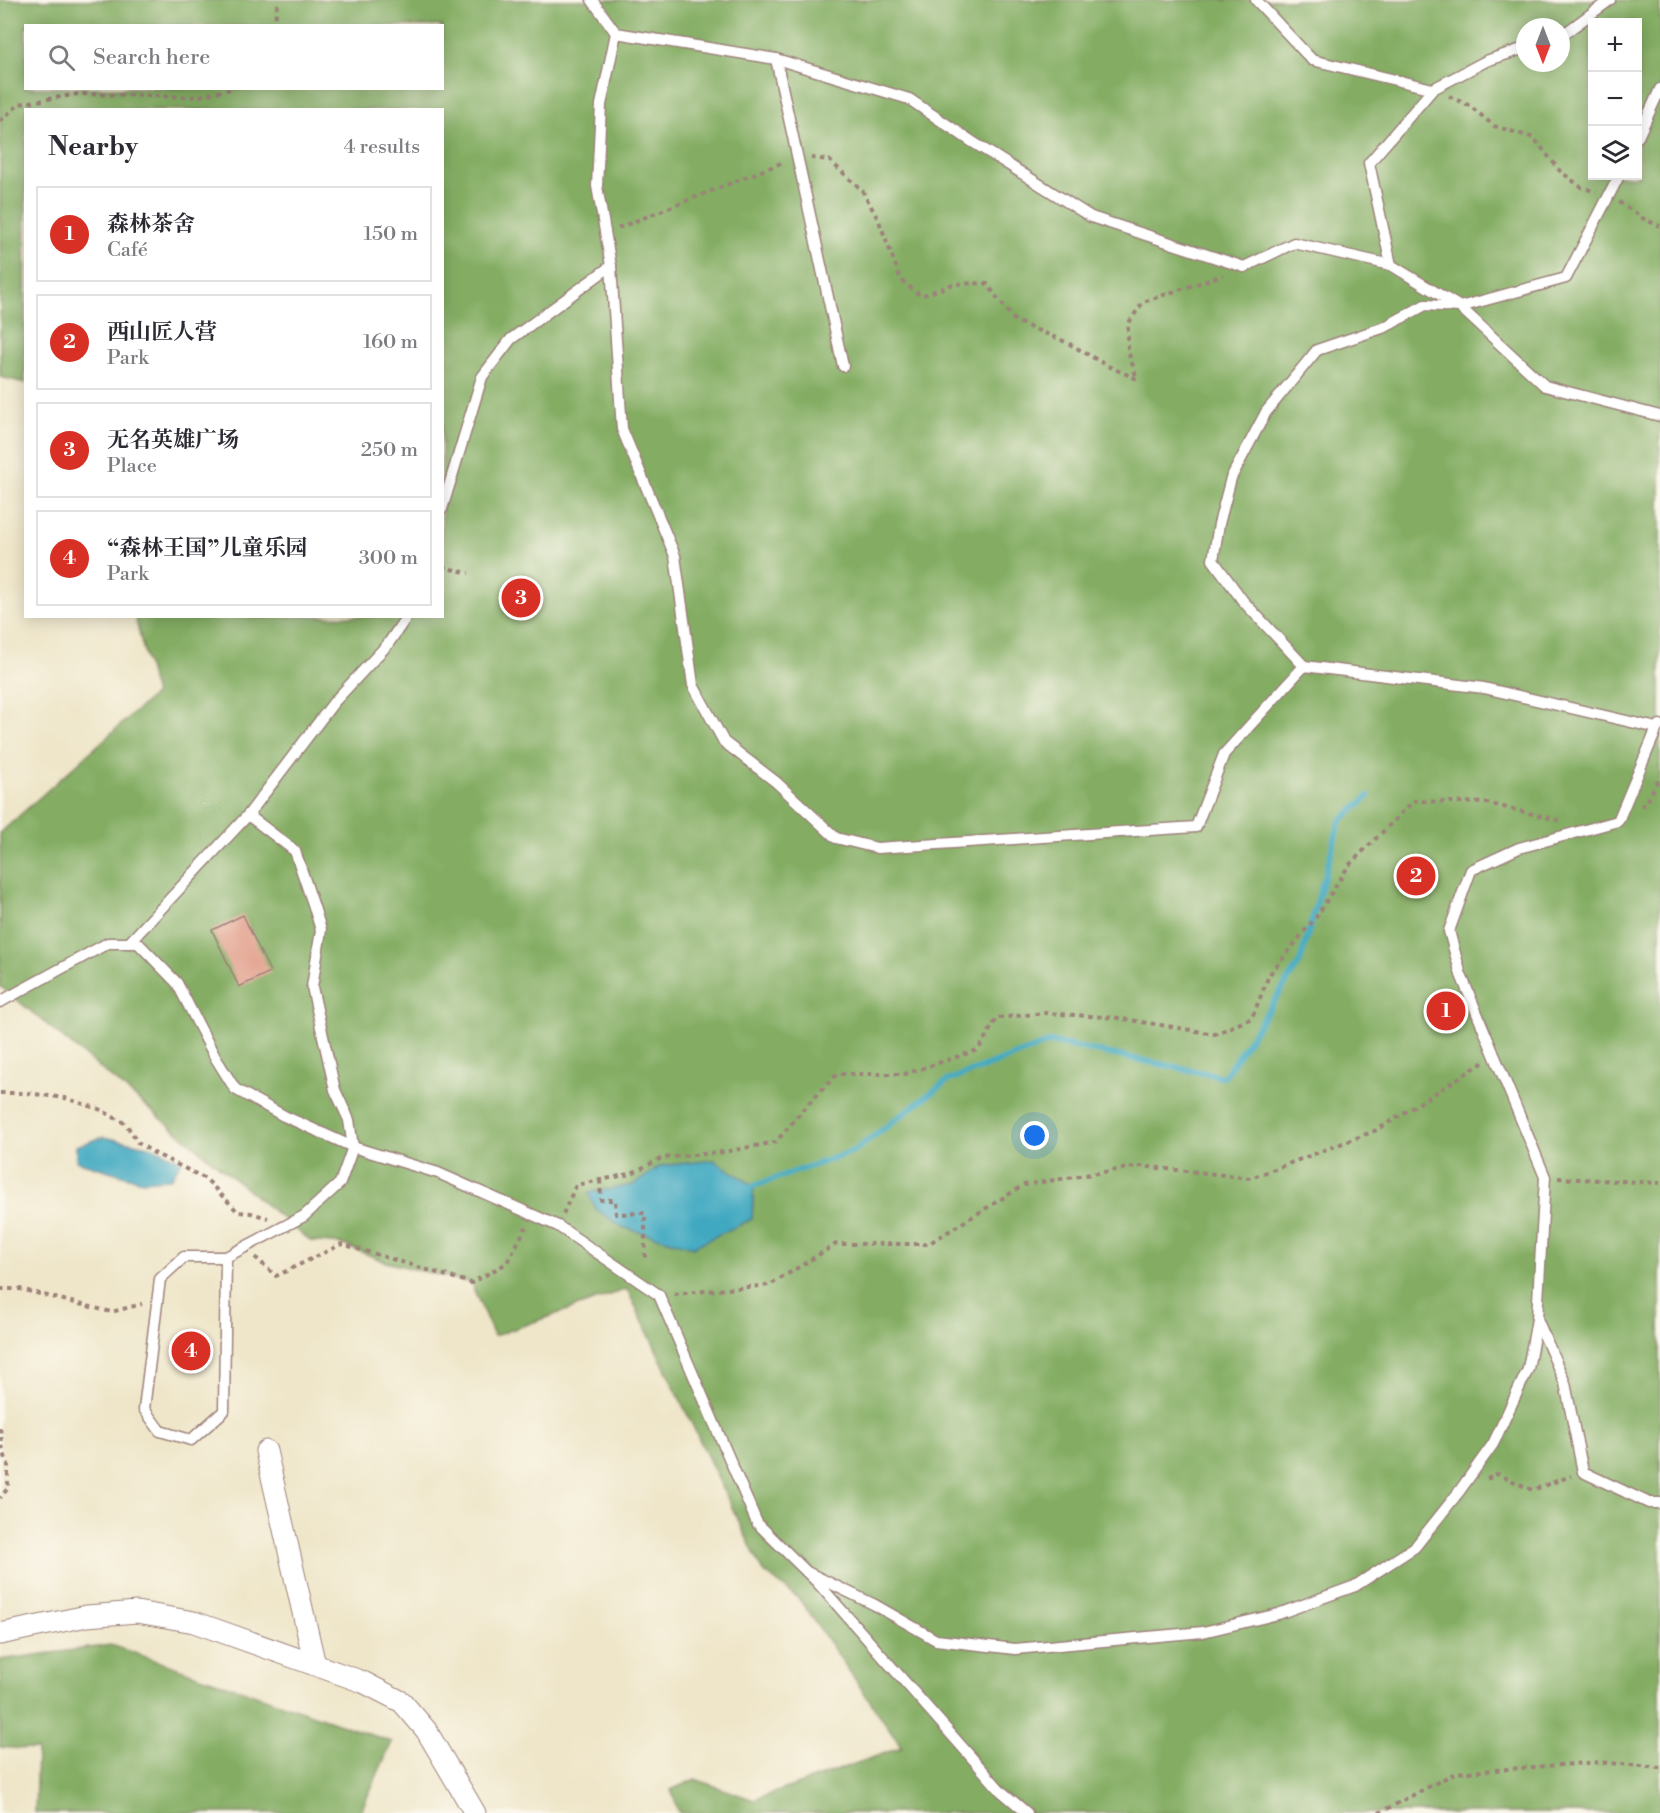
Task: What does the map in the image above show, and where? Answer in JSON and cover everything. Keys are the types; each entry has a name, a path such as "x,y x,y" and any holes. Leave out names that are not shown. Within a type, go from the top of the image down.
{"street":[{"path":"266,1451 315,1665"},
{"path":"0,1634 87,1616 137,1612 195,1622 363,1682 402,1702 426,1730 475,1813"}],"lane":[{"path":"592,0 616,33 776,59 909,99 1091,217 1244,267 1294,243 1391,265 1460,307 1545,386 1660,416"},
{"path":"1256,0 1312,60 1433,89"},
{"path":"1570,29 1610,0"},
{"path":"616,33 601,105 597,186 611,266 622,429 675,556 693,685 724,742 776,782 836,838 877,848 1196,827 1224,754 1304,666"},
{"path":"1391,265 1369,163 1433,89 1486,61 1516,51"},
{"path":"776,59 843,366"},
{"path":"1642,128 1660,88"},
{"path":"807,1572 875,1605 936,1640 1015,1649 1203,1632 1278,1614 1355,1586 1415,1547 1493,1444 1528,1369 1537,1319 1545,1177 1461,975 1449,931 1471,870 1519,848 1618,821 1659,726 1484,688 1304,666 1243,601 1213,560 1219,524 1231,478 1266,412 1317,350 1385,327 1425,305 1460,307 1566,278 1617,180"},
{"path":"444,502 482,377 512,339 611,266"},
{"path":"129,943 248,815 334,702 388,644 406,618"},
{"path":"226,1257 224,1411 191,1440 160,1431 144,1409 160,1279 184,1257 226,1257 304,1216 340,1183 353,1147 349,1120 335,1090 312,987 321,930 314,907 294,851 248,815"},
{"path":"0,1002 108,943 138,943 177,982 215,1057 235,1089 284,1116 353,1147 438,1173 558,1226 659,1295 757,1523 807,1572 1001,1791 1027,1813"},
{"path":"1537,1319 1565,1383 1583,1472 1649,1503 1660,1503"}],"path":[{"path":"274,24 278,0"},
{"path":"1433,89 1470,106 1494,126 1534,138 1560,171 1581,188 1610,196 1644,219 1660,226"},
{"path":"0,121 19,104 78,94 196,97 226,90"},
{"path":"605,233 798,156 829,160 862,190 879,221 901,280 921,296 954,284 986,283 1015,321 1066,342 1110,367 1137,379 1128,351 1128,324 1143,302 1244,267"},
{"path":"444,567 469,573"},
{"path":"558,1226 576,1185 630,1174 662,1158 724,1152 776,1142 837,1074 905,1074 978,1050 997,1018 1045,1013 1118,1018 1215,1034 1252,1018 1269,975 1317,916 1349,865 1414,801 1487,803 1592,828"},
{"path":"659,1295 770,1285 836,1244 928,1244 1024,1185 1141,1166 1251,1178 1377,1130 1494,1055"},
{"path":"0,1094 65,1098 99,1109 126,1124 138,1143 206,1179 238,1212 251,1213 270,1219 280,1228"},
{"path":"1545,1177 1660,1183"},
{"path":"600,1180 601,1200 615,1200 616,1214 645,1213 645,1258"},
{"path":"243,1248 276,1276 342,1244 471,1283 507,1263 532,1216"},
{"path":"0,1289 20,1289 111,1312 158,1300"},
{"path":"0,1428 3,1451 8,1464 8,1488 0,1498"},
{"path":"1458,1493 1498,1474 1532,1490 1583,1472"},
{"path":"1379,1813 1455,1773 1600,1762 1660,1768"}],"green space":[{"path":"0,0 1660,0 1660,1813 679,1813 671,1790 695,1779 754,1800 902,1747 800,1600 762,1570 627,1289 494,1336 471,1283 386,1262 342,1244 310,1241 0,986 0,833 155,694 135,618 444,618 444,108 24,108 24,383 0,377"},
{"path":"111,1645 392,1742 360,1813 35,1813 37,1750 0,1747 0,1660"}],"water":[{"path":"103,1137 153,1147 182,1161 170,1179 142,1181 76,1161 76,1146"},
{"path":"714,1160 754,1186 752,1219 693,1247 622,1227 596,1209 588,1193 633,1185 661,1166"}],"building":[{"path":"243,915 270,972 239,987 212,930"}],"waterway":[{"path":"754,1186 854,1151 947,1081 1051,1042 1224,1077 1300,962 1340,821 1369,796"}],"place":[{"name":"无名英雄广场","path":"521,598"},
{"name":"西山匠人营","path":"1416,876"},
{"name":"森林茶舍","path":"1446,1011"},
{"name":"“森林王国”儿童乐园","path":"191,1351"}]}
